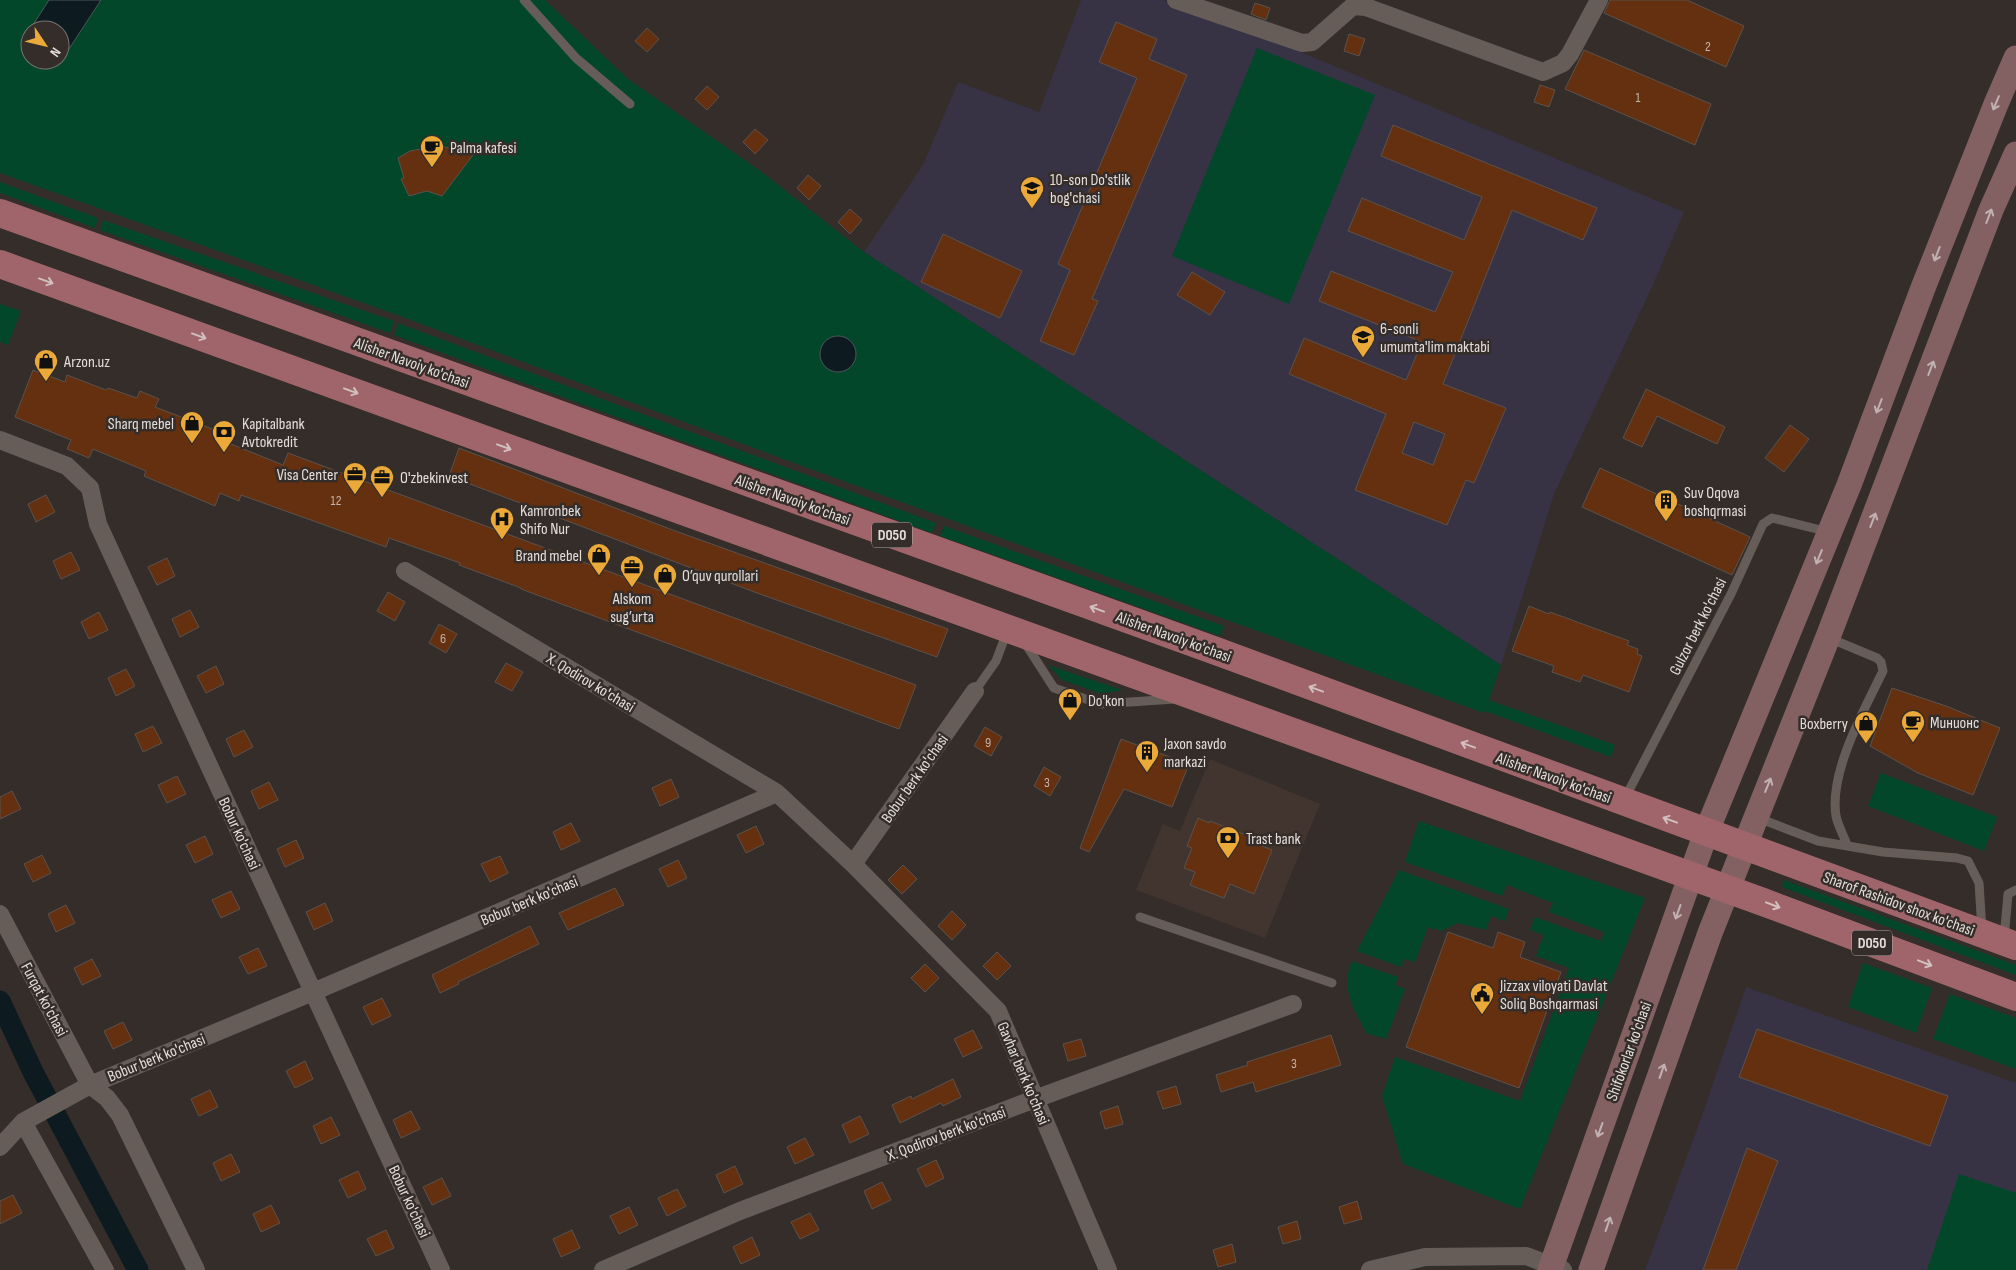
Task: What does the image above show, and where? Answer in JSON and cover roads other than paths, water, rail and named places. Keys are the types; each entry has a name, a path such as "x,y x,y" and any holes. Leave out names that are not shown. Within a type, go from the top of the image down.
{"main road":[{"name":"Shifokorlar ko'chasi","path":"1554,1269 1706,833 1830,532 1996,104 2016,58"},
{"path":"1591,1270 1727,889 1828,637 1991,210 2016,154"},
{"name":"Alisher Navoiy ko'chasi","path":"0,213 1216,651 1706,833 1782,859"},
{"name":"D050","path":"0,264 1727,889 2016,997"},
{"name":"Sharof Rashidov shox ko'chasi","path":"1782,859 2000,940"}],"street":[{"path":"1176,0 1302,44 1312,42 1354,6 1366,7 1543,72 1563,63 1570,54 1599,0"},
{"name":"Bobur ko'chasi","path":"0,440 67,466 90,488 98,524 442,1270"},
{"name":"X. Qodirov ko'chasi","path":"406,571 777,793"},
{"name":"Bobur berk ko'chasi","path":"853,864 975,691"},
{"path":"777,793 853,864"},
{"name":"Bobur berk ko'chasi","path":"0,1146 22,1122 90,1085 313,992 777,793"},
{"name":"Gavhar berk ko'chasi","path":"853,864 998,1011 1108,1270"},
{"name":"Furqat ko'chasi","path":"0,914 90,1085"},
{"name":"X. Qodirov berk ko'chasi","path":"603,1270 740,1211 1293,1004"},
{"path":"90,1085 107,1098 120,1115 196,1270"},
{"path":"22,1122 105,1270"},
{"path":"1370,1270 1425,1256 1526,1256 1554,1269"}],"lane":[{"path":"524,0 576,58 630,104"},
{"name":"Gulzor berk ko'chasi","path":"1623,802 1732,594 1763,524 1772,518 1830,532"},
{"path":"975,691 1013,632 1054,688 1100,704 1197,698"},
{"path":"1828,637 1877,658 1881,662 1883,671 1854,732 1837,780 1836,816 1847,845"},
{"path":"1755,817 1818,841 1883,852 1957,858 1968,861 1979,883 2000,940"},
{"path":"2000,940 2008,894 2016,890"},
{"path":"1140,917 1332,982"}],"waterway":[{"path":"0,1001 33,1072 138,1270"}],"place":[{"name":"Palma kafesi","path":"432,168"},
{"name":"10-son Do'stlik bog'chasi","path":"1032,209"},
{"name":"6-sonli umumta'lim maktabi","path":"1363,358"},
{"name":"Arzon.uz","path":"46,382"},
{"name":"Sharq mebel","path":"192,444"},
{"name":"Kapitalbank Avtokredit","path":"224,453"},
{"name":"Visa Center","path":"355,495"},
{"name":"O'zbekinvest","path":"382,498"},
{"name":"Suv Oqova boshqrmasi","path":"1666,522"},
{"name":"Kamronbek Shifo Nur","path":"502,540"},
{"name":"Brand mebel","path":"599,576"},
{"name":"Alskom sug’urta","path":"632,588"},
{"name":"O’quv qurollari","path":"665,596"},
{"name":"Do'kon","path":"1070,721"},
{"name":"Минионс","path":"1913,743"},
{"name":"Boxberry","path":"1866,744"},
{"name":"Jaxon savdo markazi","path":"1147,773"},
{"name":"Trast bank","path":"1228,859"},
{"name":"Jizzax viloyati Davlat Soliq Boshqarmasi","path":"1482,1015"}]}
